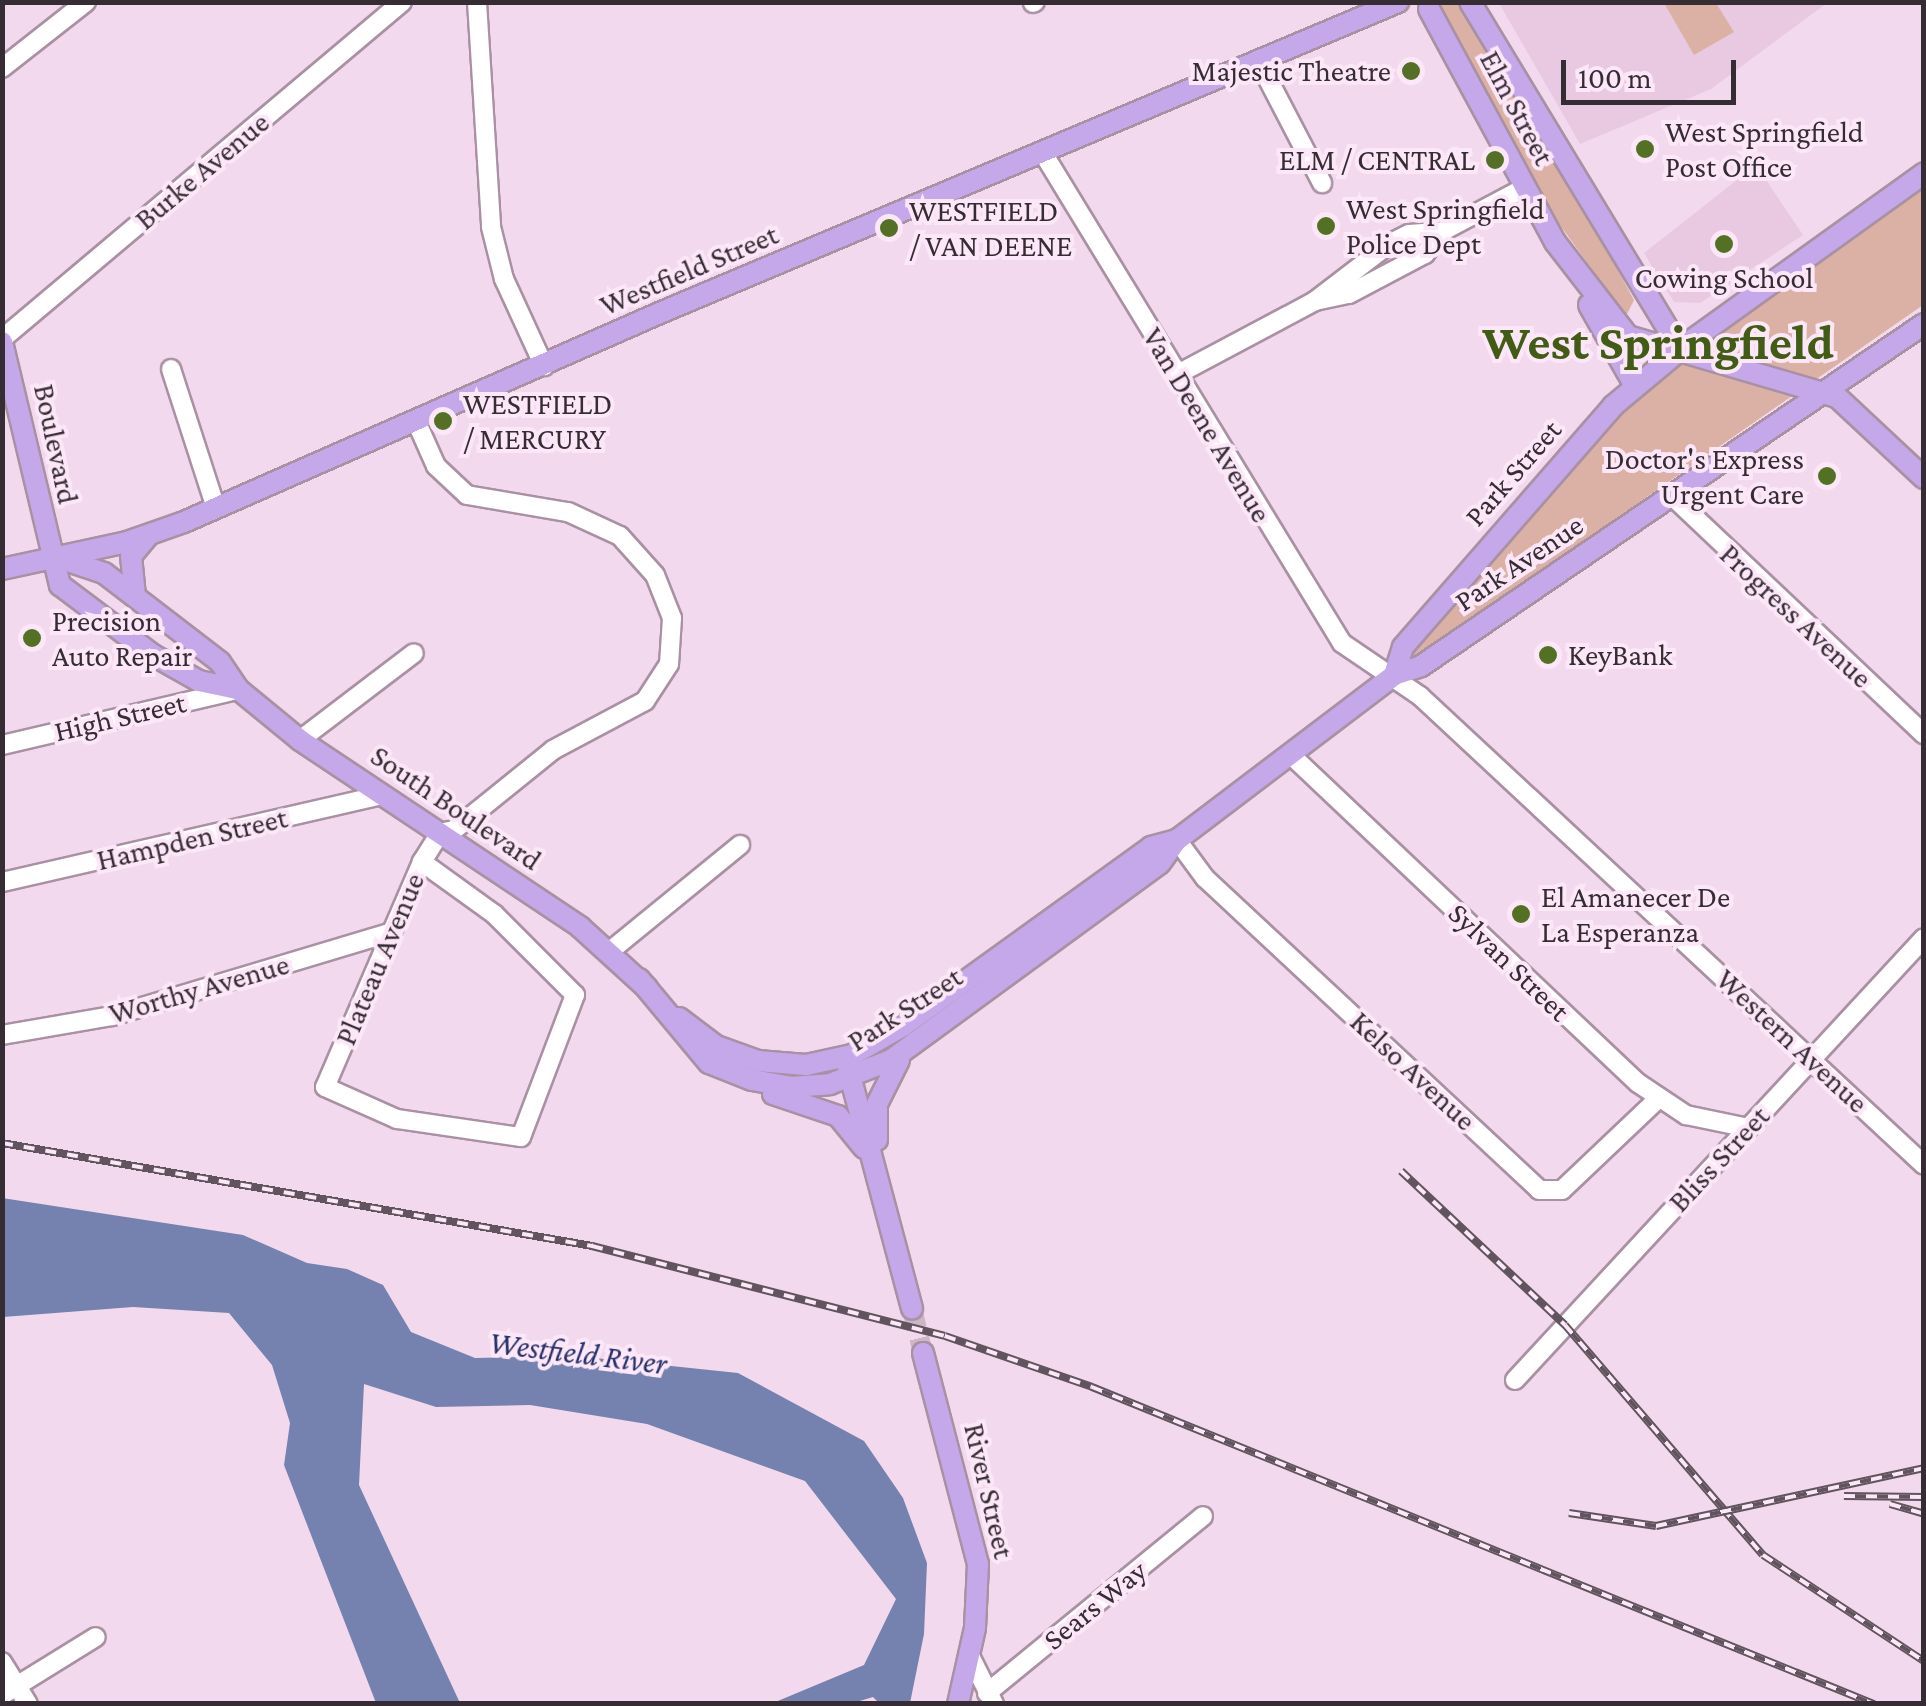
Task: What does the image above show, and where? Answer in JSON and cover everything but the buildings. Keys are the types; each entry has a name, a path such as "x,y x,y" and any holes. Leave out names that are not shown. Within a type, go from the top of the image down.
{"main road":[{"path":"1421,5 1443,12 1467,2"},
{"name":"Elm Street","path":"1467,2 1680,351"},
{"name":"Westfield Street","path":"2,569 148,536 1393,3"},
{"name":"Elm Street","path":"1421,5 1555,242 1628,336 1825,393 1861,416 1924,478"},
{"name":"Park Street","path":"852,1078 922,1038 1160,864 1177,840 1394,676 1404,648 1578,443 1635,386 1924,173"},
{"path":"1555,242 1635,386"},
{"path":"1619,326 1652,306"},
{"name":"Park Avenue","path":"1394,676 1421,666 1924,324"},
{"name":"Boulevard","path":"3,344 50,558"},
{"path":"134,596 130,556 148,536"},
{"name":"South Boulevard","path":"238,689 199,681 84,608 60,585 50,558 86,564 134,596 220,662 238,689 300,740 610,951 698,1034 733,1054 787,1065 843,1058"},
{"name":"Park Street","path":"843,1058 903,1026 1150,847 1177,840"},
{"name":"South Boulevard","path":"639,979 709,1063"},
{"path":"880,1181 876,1120 884,1081 922,1038"},
{"path":"843,1058 852,1078 912,1309"},
{"path":"709,1063 744,1084 844,1120 880,1181"},
{"path":"709,1063 778,1086 852,1078"},
{"name":"River Street","path":"922,1353 978,1564 970,1656 958,1704"}],"street":[{"path":"2,68 86,2"},
{"name":"Burke Avenue","path":"3,344 402,2"},
{"path":"478,2 491,228 504,279 544,366"},
{"path":"1258,60 1322,183"},
{"name":"Van Deene Avenue","path":"1042,153 1336,636 1394,676"},
{"path":"1176,375 1316,301 1349,294 1424,254 1441,232 1526,186"},
{"path":"171,369 216,508"},
{"path":"416,421 436,466 462,492 577,515 620,536 655,575 673,628 666,671 640,706 553,750 454,830 440,833"},
{"name":"Progress Avenue","path":"1672,496 1924,734"},
{"path":"300,740 414,653"},
{"name":"Western Avenue","path":"1394,676 1924,1165"},
{"name":"High Street","path":"2,745 238,689"},
{"name":"Sylvan Street","path":"1292,756 1659,1098 1694,1118 1749,1128"},
{"name":"Hampden Street","path":"2,882 382,794"},
{"name":"Plateau Avenue","path":"422,862 494,914 575,995 521,1137 397,1119 325,1087 422,862 440,833"},
{"name":"Kelso Avenue","path":"1177,840 1205,878 1539,1190 1562,1190 1659,1098"},
{"path":"610,951 740,845"},
{"name":"Worthy Avenue","path":"2,1036 112,1016 392,932"},
{"name":"Bliss Street","path":"1515,1380 1924,938"},
{"name":"Sears Way","path":"990,1698 1202,1516"},
{"path":"9,1690 96,1637"},
{"path":"970,1656 990,1698"},
{"path":"2,1662 9,1690 28,1704"}],"shaded area":[{"path":"1438,3 1472,3 1634,300 1626,316 1557,221"},
{"path":"1499,3 1827,3 1711,89 1580,144"},
{"path":"1664,3 1716,3 1734,32 1694,55"},
{"name":"Cowing School","path":"1756,165 1803,235 1700,303 1674,302 1644,253"},
{"path":"1923,186 1923,305 1415,658 1411,653 1592,440 1665,373"}],"water":[{"path":"2,1198 243,1235 307,1263 347,1269 383,1285 411,1332 475,1358 576,1356 738,1373 864,1441 903,1498 927,1563 924,1634 910,1703 879,1703 873,1697 853,1703 773,1703 864,1665 896,1599 805,1481 647,1424 530,1405 436,1407 364,1384 359,1485 460,1703 376,1703 284,1465 290,1423 272,1365 229,1313 133,1307 3,1317"}],"tunnel":[{"path":"912,1309 923,1353"}],"railway":[{"path":"2,1143 592,1246 945,1336 1092,1387 1874,1704"},
{"path":"1401,1171 1565,1325 1763,1555 1924,1661"},
{"path":"1569,1513 1656,1526 1924,1468"},
{"path":"1844,1496 1924,1497"},
{"path":"1890,1504 1924,1514"}],"place":[{"name":"Majestic Theatre","path":"1411,71"},
{"name":"West Springfield Post Office","path":"1645,149"},
{"name":"ELM / CENTRAL","path":"1495,160"},
{"name":"West Springfield Police Dept","path":"1326,226"},
{"name":"WESTFIELD / VAN DEENE","path":"889,228"},
{"name":"Cowing School","path":"1724,244"},
{"name":"WESTFIELD / MERCURY","path":"443,421"},
{"name":"Doctor's Express Urgent Care","path":"1827,476"},
{"name":"Precision Auto Repair","path":"32,638"},
{"name":"KeyBank","path":"1548,655"},
{"name":"El Amanecer De La Esperanza","path":"1521,914"}],"district":[{"name":"West Springfield","path":"1658,343"}],"water label":[{"name":"Westfield River","path":"578,1353"}]}
